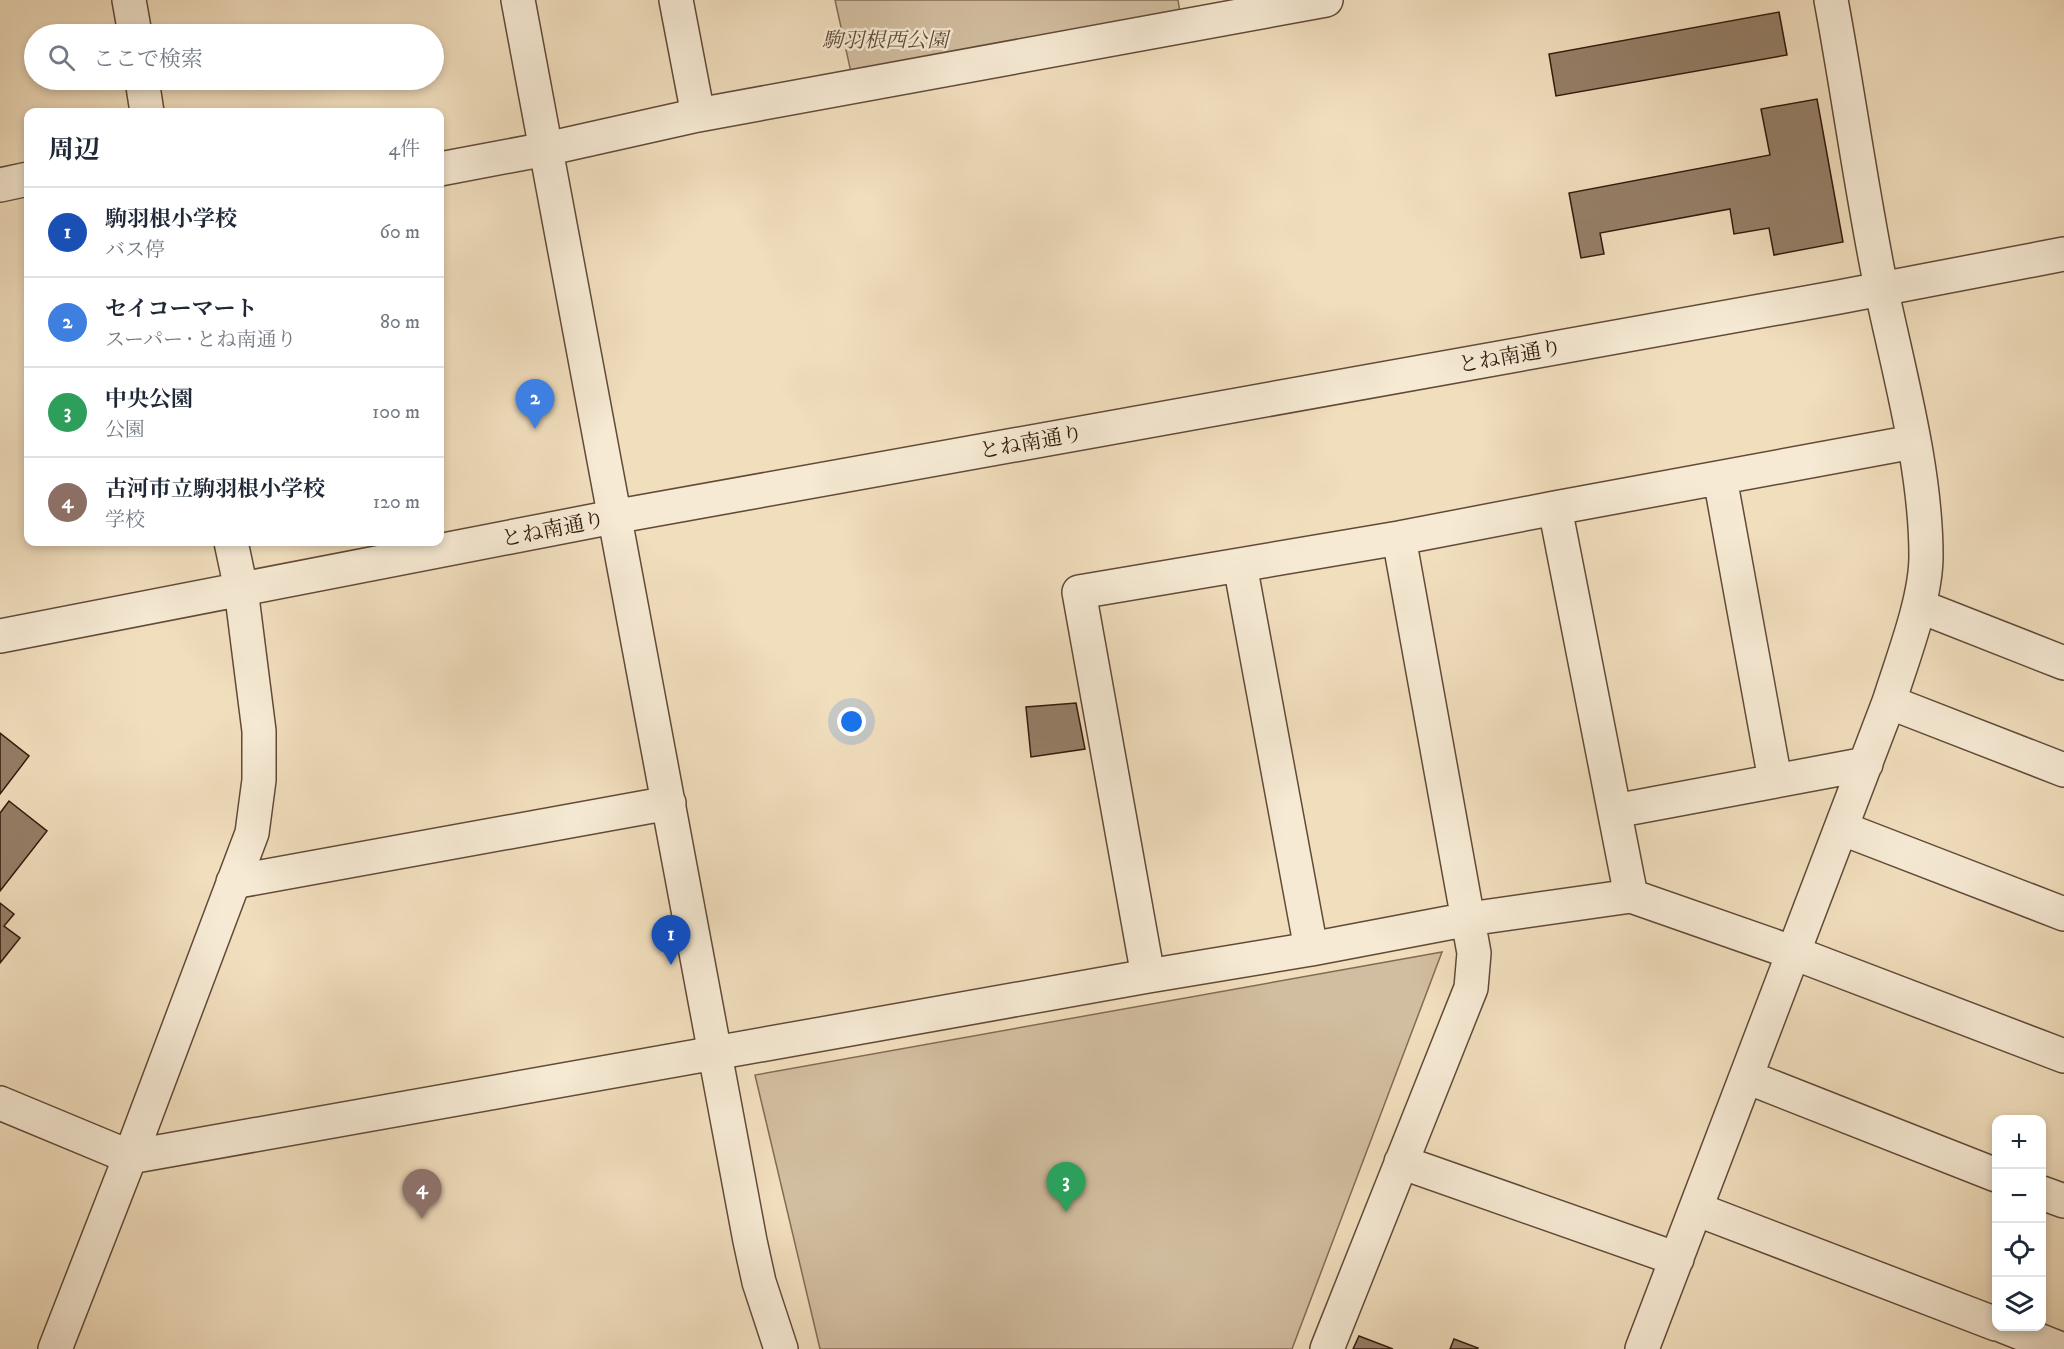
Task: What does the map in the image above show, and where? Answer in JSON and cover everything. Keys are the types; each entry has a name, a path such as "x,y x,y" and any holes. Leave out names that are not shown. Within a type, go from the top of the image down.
{"street":[{"path":"129,0 133,24"},
{"path":"518,0 613,517 759,1282 781,1349"},
{"path":"676,0 698,115"},
{"path":"444,168 546,149 1180,13 1326,0"},
{"path":"1642,1349 1890,702 1919,606 1926,559 1923,504 1913,442 1881,289 1831,0"},
{"path":"144,90 146,108"},
{"path":"0,185 24,180"},
{"name":"とね南通り","path":"0,636 613,517 1881,289 2064,254"},
{"path":"1148,976 1079,592 1399,538 1913,442"},
{"path":"1720,478 1775,780"},
{"path":"1554,508 1631,896"},
{"path":"1327,1349 1471,988 1474,953 1469,919 1399,538"},
{"path":"55,1349 252,833 259,780 260,731 241,589 232,546"},
{"path":"1240,565 1311,950"},
{"path":"1919,606 2064,663"},
{"path":"1890,702 2064,770"},
{"path":"1615,811 1866,764"},
{"path":"233,882 669,803"},
{"path":"1841,828 2064,914"},
{"path":"0,1105 130,1157 1148,976 1311,950 1469,919 1631,896 1794,952 2064,1056"},
{"path":"1747,1077 1992,1173"},
{"path":"1401,1162 1677,1259"},
{"path":"2046,1195 2064,1202"},
{"path":"1696,1209 1992,1322"},
{"path":"2016,1331 2061,1349"}],"green space":[{"name":"駒羽根西公園","path":"835,0 1178,0 1182,25 854,86"},
{"path":"1442,952 1292,1349 820,1349 755,1075"}],"building":[{"path":"1779,12 1787,55 1556,96 1549,54"},
{"path":"1817,99 1843,242 1774,255 1769,228 1734,234 1730,209 1600,233 1604,254 1581,258 1569,193 1770,155 1761,109"},
{"path":"1076,703 1085,749 1031,757 1026,707"},
{"path":"0,733 29,756 0,794"},
{"path":"9,801 47,831 0,891 0,813"},
{"path":"0,903 14,914 4,926 20,938 0,963"},
{"path":"1359,1336 1393,1349 1353,1349"},
{"path":"1454,1339 1478,1348 1450,1349"}],"place":[{"name":"セイコーマート","path":"535,429"},
{"name":"駒羽根小学校","path":"671,965"},
{"name":"中央公園","path":"1066,1212"},
{"name":"古河市立駒羽根小学校","path":"422,1219"}]}
